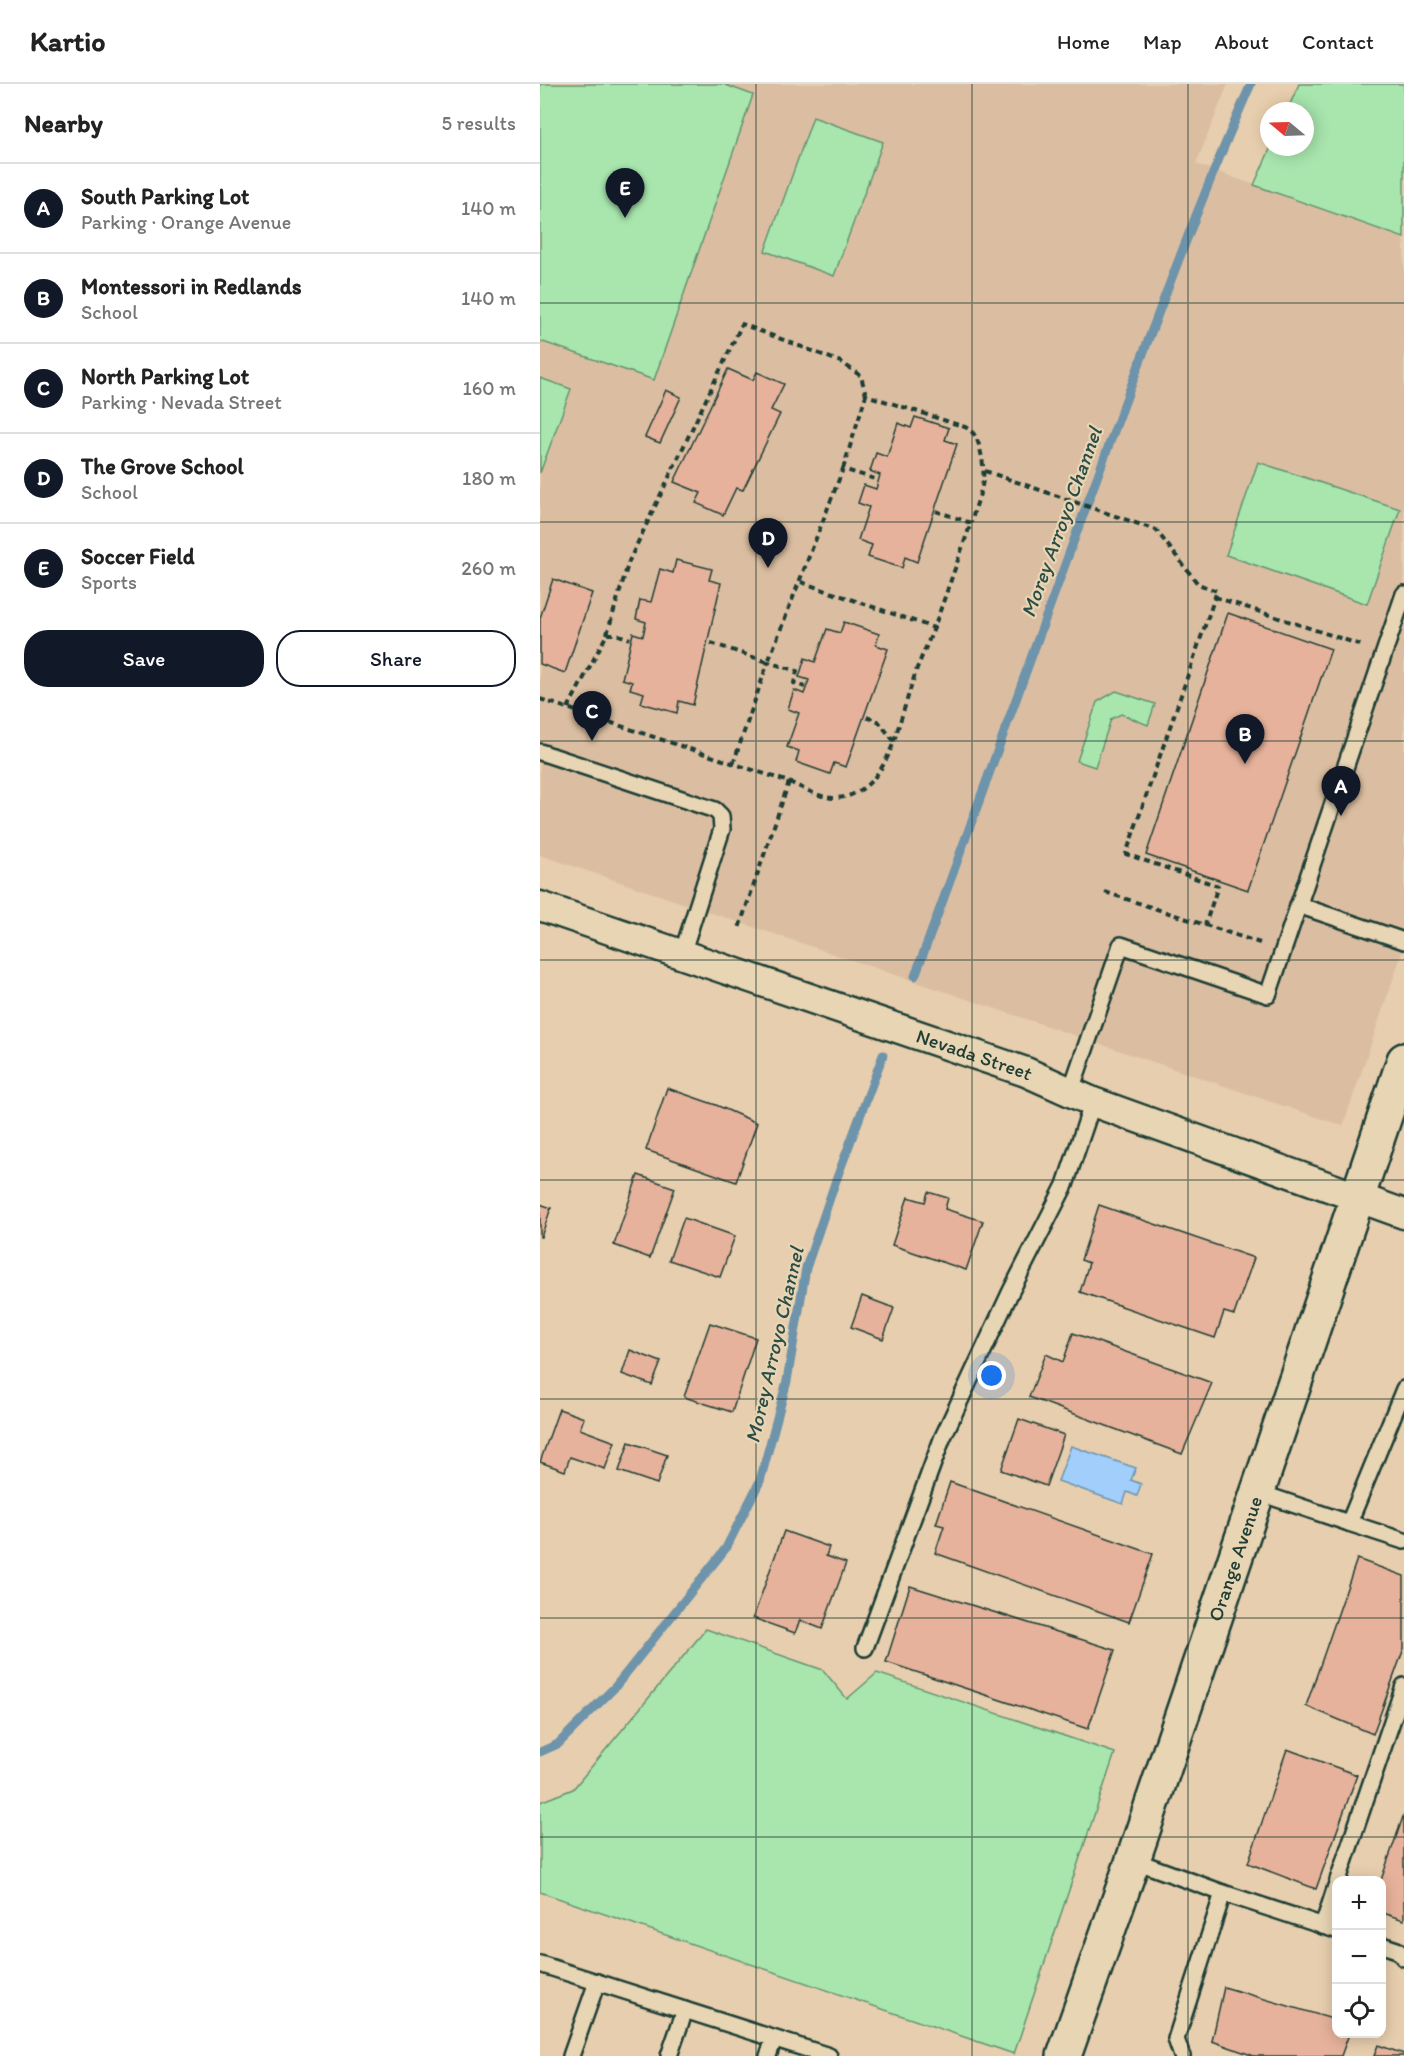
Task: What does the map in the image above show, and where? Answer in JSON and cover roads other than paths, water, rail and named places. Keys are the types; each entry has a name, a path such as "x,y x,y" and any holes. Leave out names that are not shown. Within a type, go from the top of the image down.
{"street":[{"name":"Nevada Street","path":"540,906 1026,1072 1081,1097 1404,1214"},
{"name":"Orange Avenue","path":"1064,2056 1133,1860 1404,1060"}],"lane":[{"path":"865,1648 942,1439 1011,1291 1065,1185 1081,1097 1121,945 1268,995 1404,594"},
{"path":"540,752 715,810 721,816 722,829 682,954"},
{"path":"1298,905 1404,941"},
{"path":"1349,1522 1404,1389"},
{"path":"1257,1492 1404,1541"},
{"path":"1340,1876 1404,1686"},
{"path":"1133,1860 1223,1893 1330,1928"},
{"path":"1182,2056 1176,2039 1223,1893"},
{"path":"1386,1946 1397,1950 1404,1958"},
{"path":"540,1964 829,2056"},
{"path":"571,2056 597,1982"},
{"path":"669,2056 685,2010"},
{"path":"768,2056 774,2038"}],"water":[{"path":"1071,1446 1136,1468 1131,1480 1141,1484 1137,1496 1127,1492 1123,1504 1058,1481"}],"waterway":[{"name":"Morey Arroyo Channel","path":"915,976 1148,341 1251,84"},
{"name":"Morey Arroyo Channel","path":"540,1752 558,1744 615,1687 726,1548 760,1481 787,1381 806,1268 883,1055"}],"place":[{"name":"Soccer Field","path":"625,218"},
{"name":"The Grove School","path":"768,568"},
{"name":"North Parking Lot","path":"592,741"},
{"name":"Montessori in Redlands","path":"1245,764"},
{"name":"South Parking Lot","path":"1341,816"}]}
